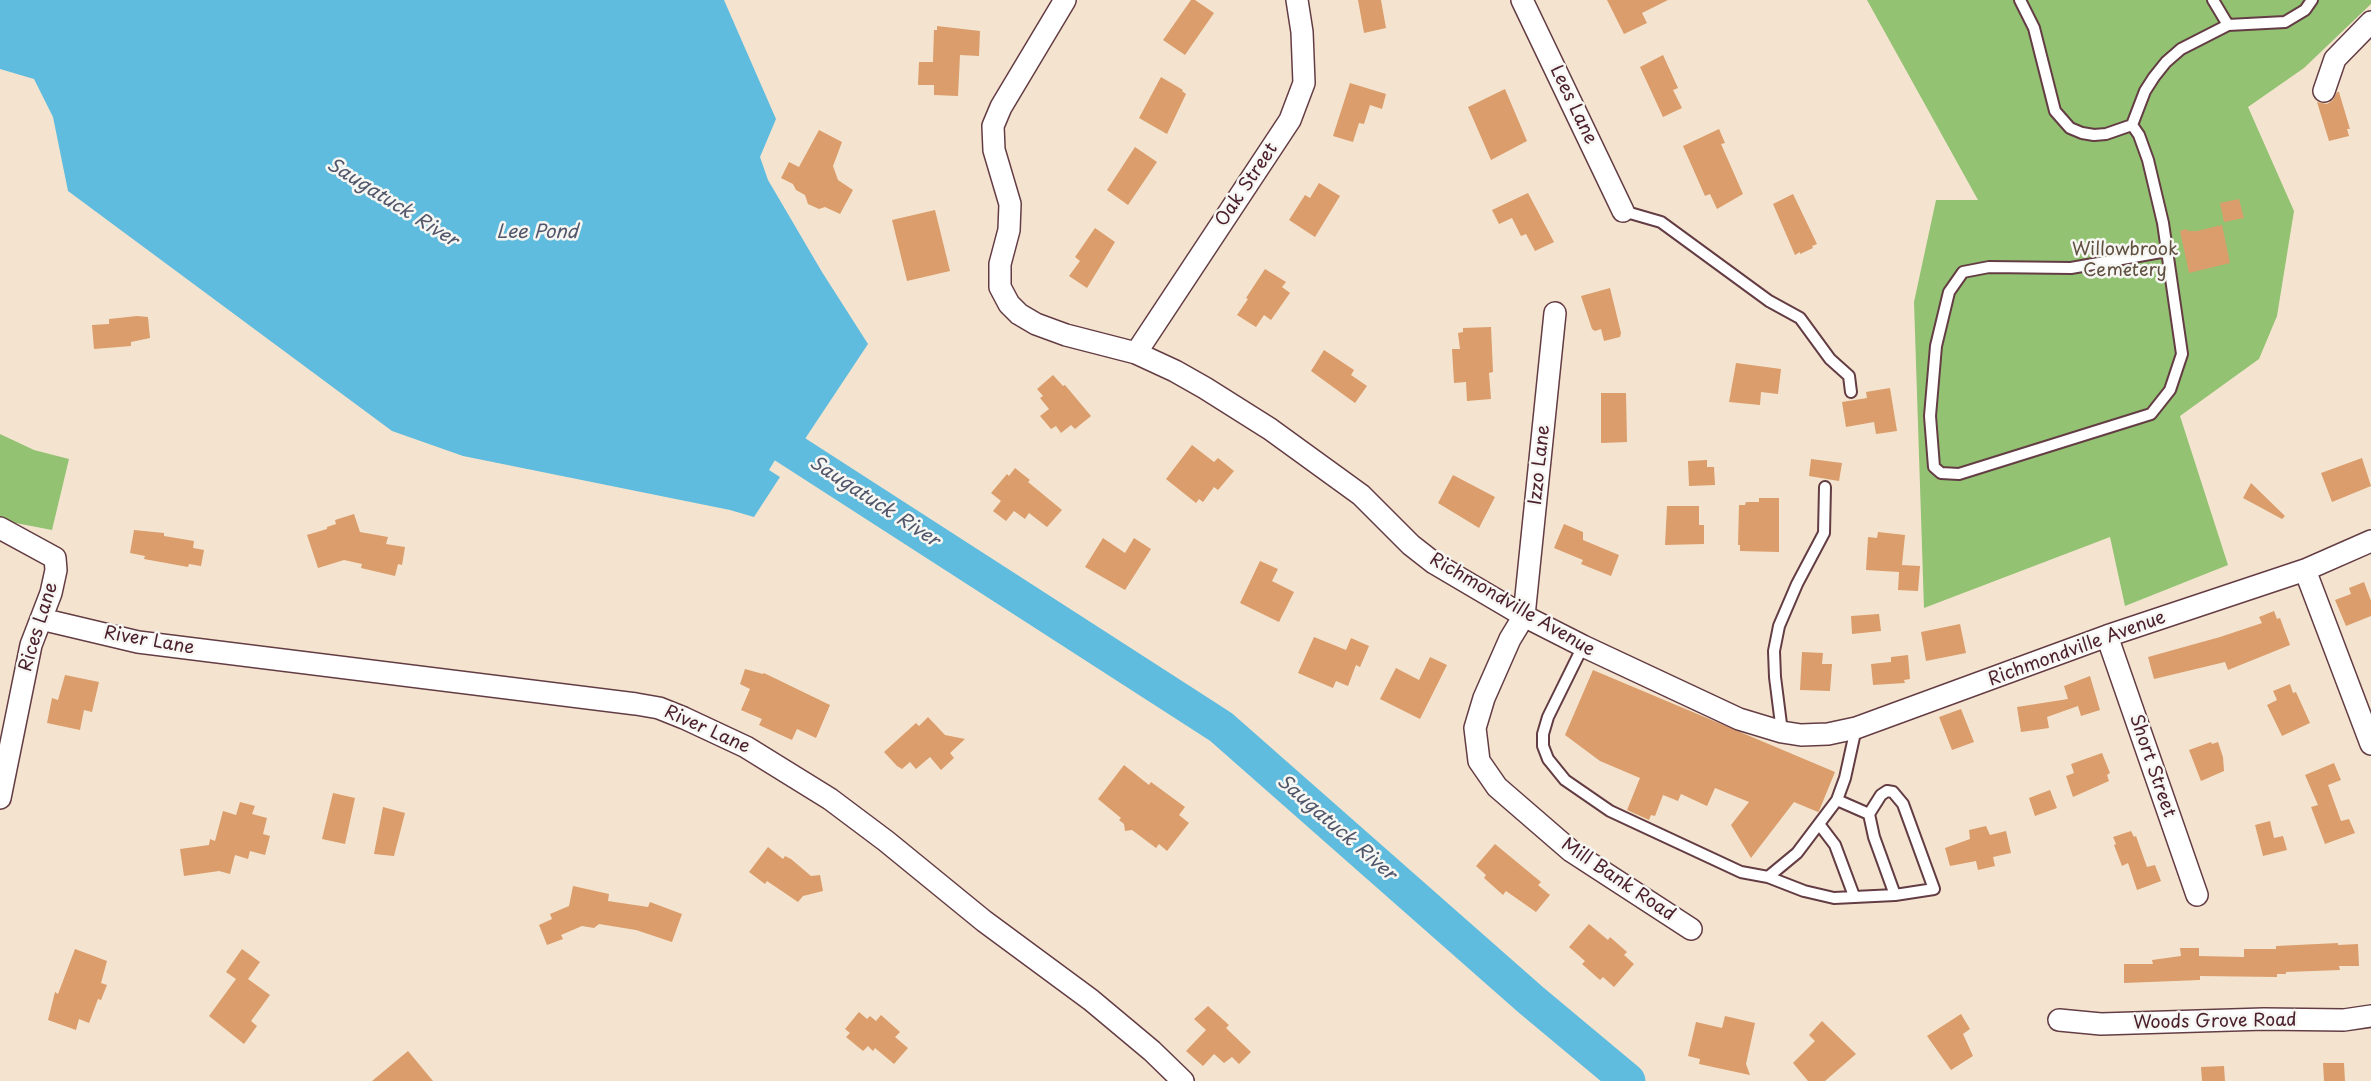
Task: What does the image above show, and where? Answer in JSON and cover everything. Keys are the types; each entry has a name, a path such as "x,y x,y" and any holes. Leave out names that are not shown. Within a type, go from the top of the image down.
{"street":[{"name":"Richmondville Avenue","path":"1065,0 1001,107 993,127 994,150 1010,204 1009,230 1000,264 1000,287 1009,304 1035,324 1136,354 1175,371 1270,429 1361,495 1411,545 1434,563 1524,616 1739,719 1801,735 1828,734 1856,728 2107,636 2305,570 2371,541"},
{"name":"Oak Street","path":"1136,354 1290,120 1304,83 1302,32 1297,0"},
{"name":"Lees Lane","path":"1522,0 1623,211"},
{"path":"2324,91 2335,59 2371,22"},
{"name":"Izzo Lane","path":"1524,616 1555,313"},
{"name":"Rices Lane","path":"0,528 55,558 56,570 51,593 31,645 0,798"},
{"path":"2305,570 2371,744"},
{"name":"Mill Bank Road","path":"1524,616 1510,639 1481,708 1475,728 1479,761 1497,787 1571,851 1691,929"},
{"name":"River Lane","path":"41,619 138,642 636,704 659,708 684,718 746,747 830,799 994,928 1091,1000 1183,1081"},
{"name":"Short Street","path":"2107,636 2197,895"},
{"name":"Woods Grove Road","path":"2059,1020 2101,1024 2264,1019 2344,1020 2371,1016"}],"lane":[{"path":"2020,0 2035,28 2055,111 2070,128 2094,135 2132,125 2145,91 2166,62 2181,49 2228,25 2285,22 2305,10 2312,0"},
{"path":"2213,0 2228,25"},
{"path":"2132,125 2139,135 2148,160 2164,223 2182,354 2170,390 2151,414 1959,474 1941,473 1934,467 1930,416 1936,346 1949,292 1963,272 1989,267 2071,268 2166,251"},
{"path":"1623,211 1661,222 1769,301 1800,317 1830,359 1849,376 1851,392"},
{"path":"1782,732 1775,677 1779,626 1824,533 1825,487"},
{"path":"1583,646 1548,717 1544,734 1543,746 1548,759 1565,780 1610,811 1741,872 1768,877 1804,891 1834,898 1895,895 1934,889 1903,804 1893,792 1887,791 1881,795 1869,814 1895,895"},
{"path":"1768,877 1797,853 1837,800 1845,778 1856,728"},
{"path":"1837,800 1869,814"},
{"path":"1819,824 1835,845 1854,896"}],"green space":[{"name":"Willowbrook Cemetery","path":"1867,0 2371,0 2371,4 2304,68 2248,107 2294,211 2277,316 2259,359 2180,416 2228,565 2125,606 2110,537 1924,608 1914,302 1936,200 1978,200"},
{"path":"0,434 34,450 69,459 52,530 0,520"}],"water":[{"name":"Lee Pond","path":"0,0 724,0 776,119 760,157 768,180 868,344 787,466 775,460 769,470 780,477 754,517 463,456 392,431 68,191 53,117 34,79 0,69"}],"building":[{"path":"1191,0 1214,13 1185,55 1163,40"},
{"path":"1358,0 1381,0 1386,28 1364,33"},
{"path":"1607,0 1668,0 1642,13 1647,23 1624,34"},
{"path":"937,26 980,31 979,56 960,55 958,96 934,95 934,85 918,85 919,62 933,62 934,30 937,30"},
{"path":"1663,55 1678,88 1673,90 1682,108 1663,117 1640,67"},
{"path":"1161,77 1186,94 1167,134 1139,118"},
{"path":"1350,83 1386,94 1382,109 1370,105 1364,124 1359,123 1353,142 1333,136"},
{"path":"1505,89 1527,141 1491,160 1468,107"},
{"path":"2337,92 2350,129 2347,129 2349,136 2329,141 2317,102 2327,104"},
{"path":"1719,129 1725,143 1721,144 1743,194 1717,209 1710,194 1705,196 1683,146"},
{"path":"819,130 842,142 833,166 838,180 853,190 840,214 825,207 819,209 808,204 805,195 781,178 789,162 799,167"},
{"path":"1135,147 1157,162 1128,205 1107,190"},
{"path":"1319,183 1340,196 1315,237 1289,220 1305,195 1310,198"},
{"path":"1528,193 1554,242 1535,251 1526,234 1521,236 1512,218 1499,224 1492,210"},
{"path":"1793,194 1817,244 1795,255 1773,204"},
{"path":"2239,199 2244,218 2224,222 2220,203"},
{"path":"935,210 950,271 907,281 892,220"},
{"path":"2222,225 2230,263 2189,273 2180,231 2197,231"},
{"path":"1095,228 1115,242 1087,288 1069,276 1080,261 1075,257"},
{"path":"1265,269 1286,282 1282,287 1290,293 1271,320 1264,315 1256,327 1237,315"},
{"path":"1610,288 1621,333 1620,337 1604,341 1601,329 1592,329 1581,296"},
{"path":"148,317 150,338 131,342 131,346 94,349 92,325 109,324 109,319"},
{"path":"1491,327 1491,399 1467,401 1466,382 1454,383 1452,349 1460,349 1458,333 1463,332 1463,328"},
{"path":"1324,350 1354,370 1351,375 1367,386 1355,403 1311,371"},
{"path":"1736,363 1781,369 1778,394 1761,392 1760,405 1729,402"},
{"path":"1053,375 1091,416 1075,429 1071,425 1061,433 1056,426 1051,429 1040,416 1049,409 1037,389"},
{"path":"1890,388 1897,431 1876,434 1874,422 1846,427 1842,402 1867,398 1866,392"},
{"path":"1601,393 1626,393 1627,442 1601,443"},
{"path":"1192,445 1214,462 1218,458 1234,471 1218,490 1214,487 1203,502 1199,499 1196,503 1166,479"},
{"path":"2362,458 2371,486 2332,502 2321,473"},
{"path":"1811,459 1842,463 1839,481 1809,476"},
{"path":"1707,460 1707,467 1714,467 1715,485 1689,486 1688,461"},
{"path":"1015,468 1062,510 1047,527 1029,513 1025,519 1014,511 1006,521 993,511 1001,501 991,493"},
{"path":"1453,475 1495,497 1479,528 1438,503"},
{"path":"2251,483 2285,516 2282,519 2243,498"},
{"path":"1759,498 1779,498 1779,552 1740,551 1739,505 1759,502"},
{"path":"1667,506 1699,506 1699,525 1704,525 1704,544 1665,545"},
{"path":"354,514 360,532 388,537 386,544 405,547 402,565 398,564 395,576 361,568 362,564 344,560 318,568 307,535 327,529 336,524 335,520"},
{"path":"1564,524 1583,532 1583,540 1619,555 1611,576 1581,564 1583,560 1554,548"},
{"path":"134,530 164,533 164,536 194,541 193,548 204,550 201,566 189,564 188,567 144,559 145,556 130,553"},
{"path":"1878,532 1905,535 1902,565 1920,566 1918,591 1898,590 1899,572 1866,570 1868,537 1877,538"},
{"path":"1103,538 1125,553 1134,538 1151,549 1125,590 1085,567"},
{"path":"1260,561 1278,569 1272,581 1294,592 1279,622 1240,603"},
{"path":"2364,582 2371,601 2371,616 2346,626 2335,600 2351,594 2349,588"},
{"path":"2274,611 2277,619 2280,618 2290,645 2228,670 2225,662 2154,679 2148,657 2262,623 2259,617"},
{"path":"1879,614 1881,631 1852,634 1851,616"},
{"path":"1960,624 1966,653 1926,661 1921,632"},
{"path":"1314,637 1346,650 1351,638 1369,646 1360,667 1356,665 1348,686 1336,681 1333,688 1298,673"},
{"path":"1802,652 1823,653 1822,664 1832,664 1830,691 1800,690"},
{"path":"1908,655 1910,679 1904,680 1905,683 1873,685 1871,664 1891,662 1891,657"},
{"path":"1430,657 1447,665 1420,719 1380,699 1396,668 1419,680"},
{"path":"745,669 764,673 830,705 816,738 797,729 792,740 759,725 762,719 741,710 750,689 740,684"},
{"path":"1593,670 1835,772 1819,811 1794,802 1751,858 1731,825 1749,802 1715,788 1707,806 1681,794 1678,801 1663,795 1655,816 1651,815 1649,820 1627,810 1640,778 1600,761 1565,735"},
{"path":"65,675 99,682 92,712 84,710 80,730 47,723 52,698 58,700"},
{"path":"2090,676 2100,710 2081,716 2078,706 2047,717 2049,728 2021,732 2017,707 2068,699 2064,686"},
{"path":"2290,684 2310,723 2282,736 2267,705 2277,700 2273,691"},
{"path":"1961,709 1974,742 1952,750 1939,717"},
{"path":"928,717 945,735 965,739 950,753 954,758 941,770 930,757 916,769 910,762 902,769 884,752 916,723 919,726"},
{"path":"2218,742 2224,771 2201,781 2189,750"},
{"path":"2102,753 2110,773 2107,775 2109,781 2073,797 2066,776 2074,773 2071,764"},
{"path":"2334,763 2341,780 2328,785 2341,821 2349,819 2355,833 2325,844 2311,807 2318,805 2305,775"},
{"path":"1124,765 1149,785 1151,782 1185,807 1179,815 1189,823 1167,851 1159,844 1156,848 1132,830 1125,831 1124,824 1119,820 1121,818 1098,799"},
{"path":"2050,790 2057,808 2035,816 2029,798"},
{"path":"333,793 355,798 345,844 322,839"},
{"path":"240,802 255,806 252,814 267,818 263,834 270,836 265,855 250,851 248,859 235,855 230,874 219,871 184,876 180,849 209,845 210,839 215,841 223,811 236,815"},
{"path":"383,807 405,813 394,856 374,854"},
{"path":"2270,821 2274,838 2283,836 2287,850 2263,856 2255,825"},
{"path":"1986,826 1990,835 2006,831 2011,853 1993,857 1995,866 1978,870 1976,861 1950,866 1945,848 1970,839 1969,830"},
{"path":"2131,831 2134,837 2136,836 2147,867 2155,865 2161,881 2137,890 2128,863 2122,866 2113,837"},
{"path":"1495,844 1541,882 1538,885 1550,895 1536,912 1506,891 1503,895 1484,878 1486,875 1476,866"},
{"path":"768,847 783,859 785,856 791,859 811,876 820,875 823,891 803,896 798,902 749,872"},
{"path":"573,886 609,894 608,901 648,907 650,902 682,914 672,942 636,930 599,924 594,928 582,926 561,935 563,939 547,945 539,925 552,919 550,914 569,906"},
{"path":"1589,924 1627,952 1624,955 1634,964 1614,987 1603,977 1600,980 1582,964 1585,961 1569,947"},
{"path":"2358,944 2359,966 2339,966 2340,970 2286,972 2277,974 2277,977 2200,976 2200,980 2124,983 2124,964 2153,964 2152,960 2181,956 2180,948 2199,948 2199,956 2244,957 2244,949"},
{"path":"75,949 107,961 101,983 107,985 101,1000 98,999 89,1023 79,1019 76,1030 48,1020 55,992 58,994"},
{"path":"242,949 260,962 248,979 270,995 251,1021 257,1026 244,1044 209,1016 236,979 226,972"},
{"path":"1208,1006 1229,1025 1226,1028 1251,1052 1239,1064 1232,1057 1224,1063 1214,1054 1203,1066 1186,1051 1206,1030 1194,1019"},
{"path":"859,1012 867,1019 870,1016 876,1021 881,1015 900,1032 895,1037 908,1048 894,1064 875,1048 873,1051 868,1046 863,1051 846,1037 850,1033 845,1029"},
{"path":"1961,1014 1970,1029 1963,1034 1973,1056 1951,1070 1927,1036"},
{"path":"1725,1016 1755,1023 1746,1064 1750,1075 1699,1064 1700,1059 1688,1056 1696,1022 1722,1028"},
{"path":"1822,1021 1856,1054 1825,1081 1808,1081 1793,1063 1815,1041 1809,1035"},
{"path":"408,1051 433,1081 372,1081"},
{"path":"2323,1063 2344,1063 2345,1081 2324,1081"},
{"path":"2224,1066 2225,1081 2202,1081 2201,1067"}],"waterway":[{"name":"Saugatuck River","path":"757,428 1221,727 1531,1000 1628,1081"}]}
